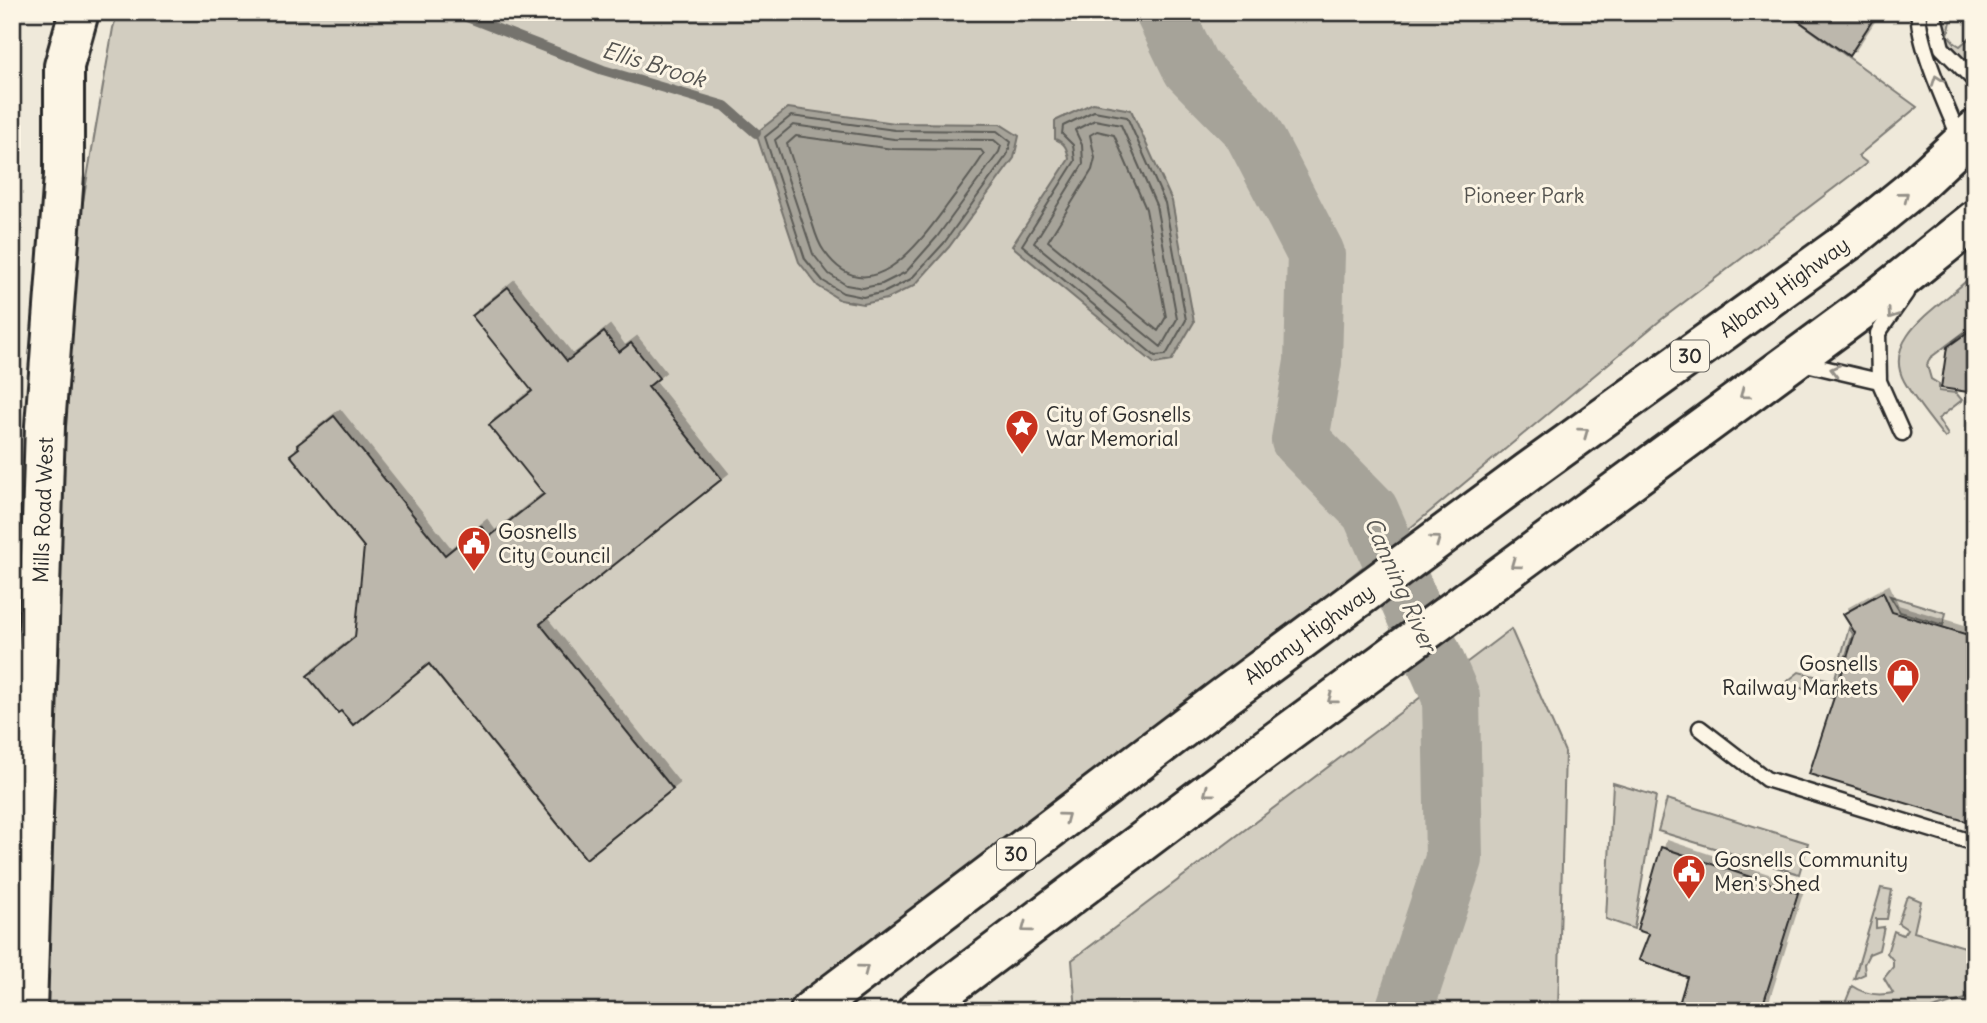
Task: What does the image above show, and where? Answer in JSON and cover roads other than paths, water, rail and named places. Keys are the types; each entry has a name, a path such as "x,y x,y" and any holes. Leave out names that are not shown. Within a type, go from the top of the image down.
{"main road":[{"name":"Mills Road West","path":"27,1011 46,426 64,175 64,66 79,12"},
{"name":"Albany Highway","path":"810,1011 1224,697 1528,472 1851,239 1910,191 1968,136"},
{"path":"917,1011 1570,523 1879,297 1962,231"}],"lane":[{"path":"1919,12 1918,23 1937,83 1968,136"},
{"path":"1933,12 1942,48 1975,81"},
{"path":"1902,433 1879,381 1878,333 1912,284 1962,231"},
{"path":"1790,360 1879,381"},
{"path":"1700,727 1766,779 1975,843"}],"water":[{"path":"1093,103 1131,110 1172,201 1194,322 1171,361 1155,364 1012,246 1069,159 1065,146 1055,139 1055,121"},
{"path":"788,108 895,123 1000,124 1019,136 1014,158 949,247 915,285 887,299 863,304 840,300 818,286 799,262 756,133"}],"waterway":[{"name":"Ellis Brook","path":"454,12 603,70 725,106 756,133"},
{"name":"Canning River","path":"1164,12 1191,68 1251,129 1316,254 1313,362 1300,440 1370,511 1451,697 1454,859 1404,1011"}],"place":[{"name":"City of Gosnells War Memorial","path":"1022,456"},
{"name":"Gosnells City Council","path":"474,573"},
{"name":"Gosnells Railway Markets","path":"1903,705"},
{"name":"Gosnells Community Men's Shed","path":"1689,901"}],"park label":[{"name":"Pioneer Park","path":"1524,195"}]}
